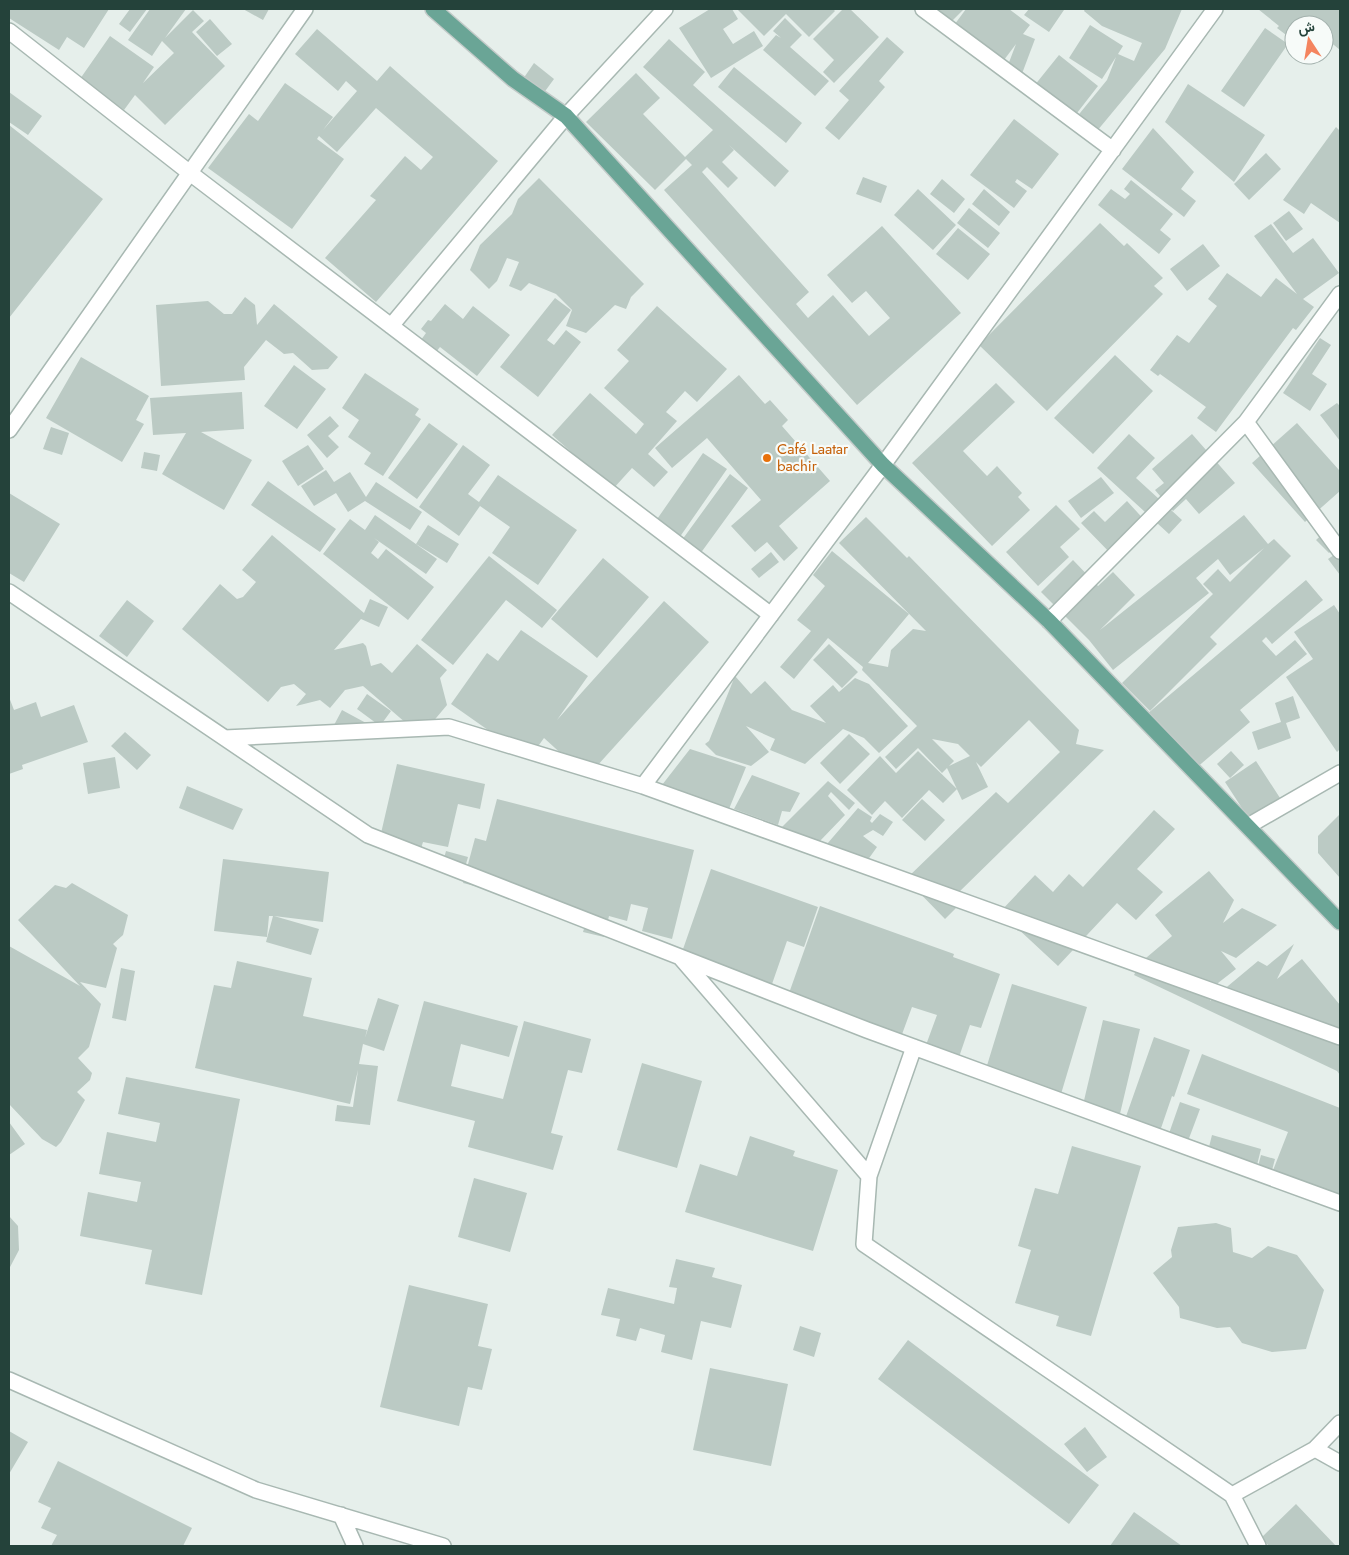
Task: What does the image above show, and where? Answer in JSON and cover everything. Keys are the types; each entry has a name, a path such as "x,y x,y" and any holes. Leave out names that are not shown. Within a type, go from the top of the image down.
{"main road":[{"path":"433,9 513,79 566,116 883,465 1049,622 1340,922"}],"street":[{"path":"9,430 305,9"},
{"path":"391,326 566,116 665,9"},
{"path":"923,9 1113,150"},
{"path":"643,786 883,465 1215,9"},
{"path":"9,32 190,173 771,615"},
{"path":"1049,622 1246,422 1340,294"},
{"path":"1246,422 1340,551"},
{"path":"9,592 368,835 914,1047 1340,1203"},
{"path":"225,738 449,727 643,786 1340,1037"},
{"path":"1248,826 1340,773"},
{"path":"680,957 869,1176"},
{"path":"914,1047 869,1176 864,1244 1232,1495 1258,1546"},
{"path":"9,1380 256,1490 444,1546"},
{"path":"1232,1495 1315,1449 1340,1423"},
{"path":"1315,1449 1340,1464"},
{"path":"341,1516 355,1546"}],"building":[{"path":"9,9 109,9 84,48 67,37 59,50 9,18"},
{"path":"130,9 147,9 130,32 119,24"},
{"path":"150,9 186,9 165,38 193,10 204,21 192,32 225,66 165,125 135,95 124,110 80,79 110,36 154,67 143,83 174,53 162,41 152,56 128,40"},
{"path":"243,9 269,9 263,20"},
{"path":"710,9 732,9 738,19 723,29 733,44 754,31 763,46 711,78 679,28"},
{"path":"737,9 833,9 835,11 809,37 786,14 764,36"},
{"path":"843,9 850,9 879,37 834,83 823,72 834,60 813,39"},
{"path":"915,9 964,9 946,27 936,24"},
{"path":"966,9 1009,9 1030,25 1023,34 1035,39 1020,79 1005,73 1016,44 998,68 949,32"},
{"path":"1029,9 1064,10 1049,32 1024,15"},
{"path":"1085,9 1182,9 1165,49 1092,137 1071,124 1107,80 1116,57 1102,79 1069,58 1090,25 1123,46 1118,54 1134,61 1142,43 1102,26 1084,11"},
{"path":"1258,9 1340,9 1340,50 1334,45 1334,15 1284,15 1284,33 1277,28 1279,26"},
{"path":"785,18 802,35 790,47 829,81 815,96 763,50 776,35 781,38 773,31"},
{"path":"210,19 232,44 217,56 196,32"},
{"path":"1265,28 1284,41 1284,50 1244,107 1221,91"},
{"path":"317,29 377,81 390,66 498,161 376,302 325,258 376,200 370,196 405,156 421,170 433,157 376,108 337,152 319,136 317,139 344,159 292,229 208,168 249,114 258,121 285,83 333,117 323,130 357,91 346,81 338,91 295,54"},
{"path":"887,37 904,52 879,81 885,87 839,140 825,128 849,100 839,91"},
{"path":"669,39 705,72 693,85 789,171 775,187 729,145 734,150 722,162 738,178 728,188 707,167 702,172 809,292 796,304 808,318 833,295 869,336 890,318 866,291 852,303 827,275 882,226 961,313 857,405 664,190 692,165 686,159 655,190 586,122 636,73 660,98 643,114 685,157 713,130 643,67"},
{"path":"1059,55 1098,86 1070,122 1030,91"},
{"path":"534,63 554,79 543,94 523,79"},
{"path":"734,67 802,123 786,143 718,87"},
{"path":"1188,84 1265,135 1234,182 1165,122"},
{"path":"9,92 42,116 28,135 9,122"},
{"path":"1014,119 1059,154 1032,189 1017,179 1015,182 1027,191 1014,208 970,175"},
{"path":"9,125 103,199 9,318"},
{"path":"1336,127 1340,131 1340,223 1311,203 1304,214 1283,200"},
{"path":"1153,128 1194,172 1181,189 1196,201 1184,217 1122,169"},
{"path":"1266,153 1281,169 1249,200 1234,184"},
{"path":"863,177 887,186 881,203 856,194"},
{"path":"539,178 644,284 631,297 626,309 615,305 586,333 566,326 572,310 556,294 529,283 521,291 509,286 519,262 507,258 497,281 489,289 470,270 480,245 512,214 518,199"},
{"path":"942,179 965,199 954,213 930,194"},
{"path":"1131,180 1173,214 1160,230 1171,239 1159,254 1098,205 1111,189 1125,199 1130,194 1124,189"},
{"path":"918,189 956,225 933,250 894,215"},
{"path":"984,189 1010,212 999,226 972,204"},
{"path":"969,208 1000,233 988,248 957,223"},
{"path":"1289,211 1303,229 1286,241 1273,223"},
{"path":"1100,223 1124,246 1127,243 1163,278 1154,286 1163,294 1047,411 979,345"},
{"path":"1271,224 1293,253 1313,238 1339,273 1303,299 1314,307 1296,330 1293,328 1216,432 1197,418 1206,407 1160,374 1158,376 1150,370 1177,335 1189,343 1217,306 1208,299 1227,273 1261,297 1276,278 1297,294 1254,236"},
{"path":"958,228 990,254 968,280 936,254"},
{"path":"1203,244 1220,266 1187,291 1170,269"},
{"path":"245,297 255,305 257,325 274,304 338,357 328,369 312,370 293,353 284,354 266,340 244,367 245,380 161,386 156,305 208,301 224,314 232,314"},
{"path":"555,298 571,310 547,340 554,345 566,330 581,342 538,397 500,367"},
{"path":"445,304 463,319 473,306 510,335 477,376 440,347 436,352 421,340 426,333 421,329 428,320 431,321"},
{"path":"657,306 727,369 697,402 685,391 666,412 677,421 648,454 668,472 654,487 632,468 613,489 552,435 590,393 636,434 644,424 604,388 629,361 617,350"},
{"path":"1320,338 1331,345 1312,374 1327,384 1310,411 1283,393"},
{"path":"1115,355 1153,391 1093,454 1054,418"},
{"path":"81,357 149,396 136,420 144,424 122,462 46,418"},
{"path":"294,365 326,389 297,429 264,406"},
{"path":"365,373 419,409 415,415 421,419 383,476 364,464 371,453 348,437 359,420 342,408"},
{"name":"Café Laatar bachir","path":"739,375 765,404 770,400 788,420 782,426 830,481 779,526 798,548 784,561 767,542 755,552 731,526 761,500 707,438 672,468 655,448"},
{"path":"996,383 1015,402 963,451 987,476 997,466 1022,493 1018,497 1030,510 992,546 912,463"},
{"path":"242,392 244,429 201,432 252,460 224,510 162,474 186,433 153,435 150,398"},
{"path":"1337,403 1340,406 1340,441 1320,415"},
{"path":"330,416 339,426 328,436 339,447 327,458 307,435"},
{"path":"429,423 458,444 417,499 388,478"},
{"path":"1297,423 1340,469 1340,491 1305,522 1252,463"},
{"path":"51,427 69,433 62,455 43,449"},
{"path":"1129,434 1155,458 1136,478 1182,520 1169,534 1097,468"},
{"path":"1192,434 1235,483 1199,514 1186,499 1173,511 1155,490 1164,483 1152,469"},
{"path":"308,445 324,469 298,486 282,461"},
{"path":"463,445 490,465 468,494 479,502 498,475 577,530 538,585 492,553 510,527 480,506 459,536 419,507"},
{"path":"144,452 160,455 157,471 141,468"},
{"path":"703,453 727,469 677,541 653,525"},
{"path":"326,470 334,482 350,472 366,497 376,482 422,512 410,530 365,501 348,512 336,493 314,506 301,486"},
{"path":"730,474 748,488 700,554 682,540"},
{"path":"1101,477 1114,493 1081,518 1068,501"},
{"path":"268,481 336,529 320,552 251,505"},
{"path":"9,493 60,524 24,582 9,573"},
{"path":"1127,501 1148,524 1114,557 1081,523 1094,511 1105,522"},
{"path":"1056,505 1080,529 1060,547 1069,557 1038,586 1006,552"},
{"path":"375,515 437,559 426,574 374,538 379,542 371,553 378,559 386,549 434,587 408,620 323,554 350,519 365,530"},
{"path":"1244,515 1268,544 1274,539 1291,556 1210,637 1217,644 1150,711 1122,683 1213,594 1203,584 1218,569 1230,582 1264,548 1230,575 1218,559 1196,578 1209,593 1113,670 1089,640 1041,592 1073,560 1098,586 1113,572 1135,595 1100,630"},
{"path":"866,517 907,558 909,556 1079,730 1076,744 1104,750 956,895 939,892 956,908 945,919 906,879 996,792 1008,803 1060,752 1029,720 981,767 976,762 988,787 962,800 947,768 942,773 918,748 896,769 885,757 917,726 862,670 863,667 828,638 794,679 780,667 811,631 797,620 825,586 813,575 832,551 909,614 868,663 888,667 891,650 913,629 926,631 839,543","holes":["932,739 958,744 970,756 949,766 954,761"]},
{"path":"428,525 459,544 447,563 416,544"},
{"path":"1328,529 1340,543 1329,553 1316,540"},
{"path":"272,535 364,613 370,599 388,607 379,627 361,619 334,650 363,643 366,646 371,666 381,663 392,673 417,644 447,670 440,678 447,705 421,736 363,686 345,690 330,708 320,700 296,706 306,694 294,684 281,687 268,702 182,629 220,584 237,599 243,597 256,582 242,570"},
{"path":"1340,551 1340,575 1328,559"},
{"path":"771,552 779,562 759,578 751,569"},
{"path":"489,556 557,610 542,628 506,600 453,665 421,640"},
{"path":"603,558 649,597 597,658 551,619"},
{"path":"1306,580 1323,600 1272,644 1266,637 1262,641 1276,656 1295,640 1307,654 1240,710 1250,722 1195,769 1147,714"},
{"path":"127,600 154,621 127,657 99,636"},
{"path":"664,601 709,642 587,777 544,738 529,759 451,704 487,653 498,661 521,630 588,676 557,720"},
{"path":"1334,605 1340,614 1340,749 1337,752 1286,677 1313,659 1294,632"},
{"path":"829,644 858,672 842,688 813,660"},
{"path":"735,676 751,694 765,681 792,710 826,723 810,706 833,685 839,692 855,678 869,684 908,726 879,753 864,738 843,729 805,764 770,750 775,739 746,726 769,752 751,766 716,755 705,744 709,741"},
{"path":"367,694 391,711 380,726 357,709"},
{"path":"1293,696 1300,718 1286,723 1291,738 1258,750 1252,732 1281,722 1275,703"},
{"path":"9,697 14,710 36,702 41,717 74,705 88,742 22,765 23,769 9,774"},
{"path":"342,710 366,723 357,740 333,727"},
{"path":"125,732 151,755 137,770 111,746"},
{"path":"849,734 870,754 840,784 820,763"},
{"path":"690,749 746,767 729,809 662,785"},
{"path":"918,751 957,789 943,803 929,790 902,818 885,801 872,815 847,790 880,756 896,773"},
{"path":"1231,751 1244,765 1230,778 1217,764"},
{"path":"115,757 120,788 88,794 83,763"},
{"path":"1256,761 1280,798 1249,819 1225,782"},
{"path":"397,764 485,784 480,809 458,804 448,847 423,842 420,852 379,842"},
{"path":"752,775 800,793 790,812 782,811 778,825 734,809"},
{"path":"828,781 855,803 849,810 831,792 828,796 845,815 819,842 782,827"},
{"path":"187,786 243,809 233,830 179,808"},
{"path":"497,799 694,850 672,939 642,931 648,908 631,904 627,921 609,916 604,937 583,932 588,915 463,883 475,838 486,841"},
{"path":"922,799 945,820 925,841 902,820"},
{"path":"858,808 872,817 870,821 872,823 880,814 893,822 883,836 873,830 863,836 877,847 867,861 827,844"},
{"path":"1154,810 1175,829 1137,869 1163,892 1136,920 1117,903 1058,966 1000,912 1035,875 1053,892 1069,874 1083,887"},
{"path":"1340,814 1340,878 1318,853 1318,836"},
{"path":"446,851 468,857 464,871 442,865"},
{"path":"223,859 329,872 323,922 274,916 319,929 311,955 266,942 273,916 269,916 267,937 214,931"},
{"path":"711,869 818,907 804,947 787,941 772,984 682,952"},
{"path":"1209,871 1234,900 1223,923 1242,908 1277,925 1236,958 1221,951 1236,969 1218,983 1210,1001 1258,961 1267,966 1294,944 1277,979 1302,959 1340,1005 1340,1075 1337,1071 1134,975 1140,963 1172,936 1155,915"},
{"path":"72,883 128,915 123,935 113,944 117,948 106,988 80,982 101,1004 89,1047 78,1058 92,1073 90,1080 77,1092 85,1100 61,1142 56,1147 42,1139 9,1104 9,946 80,986 18,920 55,885 66,888"},
{"path":"820,906 954,954 953,957 1000,974 981,1028 970,1025 959,1057 926,1045 937,1015 912,1007 901,1037 788,996"},
{"path":"237,961 312,978 303,1016 367,1030 365,1038 378,998 399,1005 384,1051 363,1044 359,1064 378,1066 370,1125 335,1121 337,1105 353,1107 358,1070 350,1104 195,1068 214,985 231,988"},
{"path":"121,968 135,971 126,1021 112,1018"},
{"path":"1012,984 1087,1007 1061,1094 985,1072"},
{"path":"424,1001 518,1026 509,1057 461,1044 451,1086 503,1099 524,1021 591,1039 582,1073 568,1070 551,1133 563,1136 553,1170 468,1147 475,1121 397,1101"},
{"path":"1103,1020 1140,1029 1119,1118 1082,1109"},
{"path":"1154,1037 1190,1050 1158,1137 1123,1125"},
{"path":"1202,1054 1340,1108 1340,1207 1270,1178 1288,1132 1187,1094"},
{"path":"642,1063 702,1081 677,1168 617,1150"},
{"path":"126,1077 240,1099 202,1295 145,1284 152,1250 80,1236 88,1192 137,1202 141,1182 99,1174 107,1132 156,1142 160,1123 118,1114"},
{"path":"1180,1102 1200,1109 1185,1149 1166,1142"},
{"path":"9,1122 25,1144 9,1155"},
{"path":"1212,1135 1261,1149 1256,1169 1207,1155"},
{"path":"750,1136 795,1151 793,1156 838,1170 813,1251 685,1212 700,1164 737,1176"},
{"path":"1072,1146 1141,1166 1091,1336 1056,1326 1059,1316 1015,1303 1031,1250 1018,1246 1035,1188 1058,1194"},
{"path":"1261,1155 1275,1159 1271,1174 1257,1170"},
{"path":"474,1178 527,1193 510,1252 458,1237"},
{"path":"9,1216 18,1226 19,1250 9,1269"},
{"path":"1216,1223 1231,1228 1233,1252 1252,1258 1268,1246 1297,1255 1324,1290 1306,1349 1272,1352 1242,1343 1230,1327 1217,1328 1180,1318 1179,1307 1153,1273 1172,1257 1171,1250 1178,1227"},
{"path":"676,1259 715,1268 712,1277 742,1285 731,1328 701,1321 692,1360 661,1352 665,1335 640,1328 636,1341 616,1336 620,1319 601,1315 608,1288 674,1304 677,1288 669,1287"},
{"path":"409,1285 488,1304 478,1346 492,1349 482,1390 468,1387 459,1426 380,1407"},
{"path":"800,1326 821,1333 814,1357 793,1350"},
{"path":"908,1340 1099,1485 1069,1524 878,1379"},
{"path":"710,1368 788,1384 771,1466 693,1450"},
{"path":"1085,1427 1107,1457 1087,1472 1064,1444"},
{"path":"9,1431 28,1442 9,1474"},
{"path":"58,1461 192,1528 183,1546 51,1546 57,1535 41,1528 51,1508 38,1502"},
{"path":"1296,1504 1336,1546 1269,1546 1261,1538"},
{"path":"1134,1512 1182,1546 1110,1546"}],"place":[{"name":"Café Laatar bachir","path":"767,458"}]}
